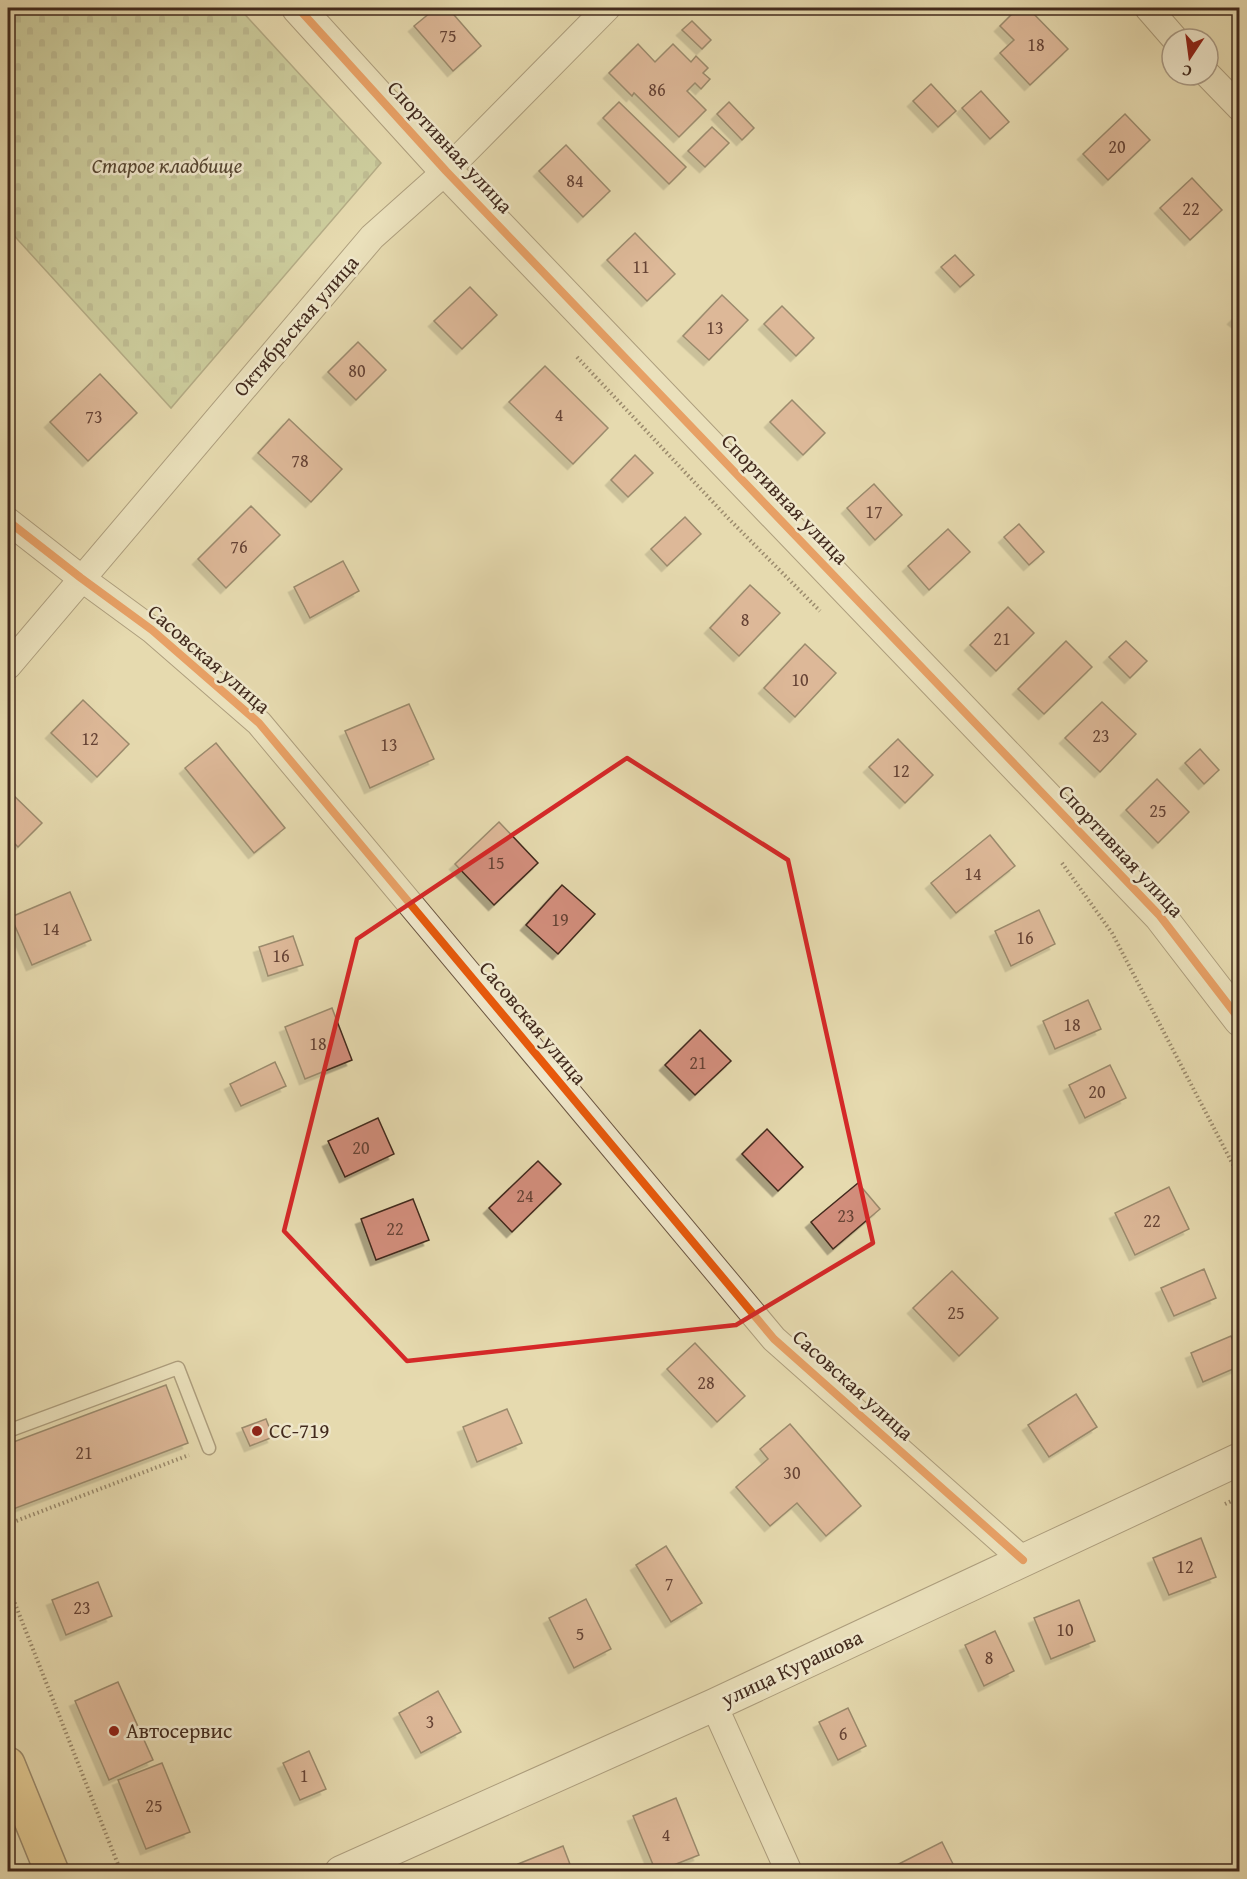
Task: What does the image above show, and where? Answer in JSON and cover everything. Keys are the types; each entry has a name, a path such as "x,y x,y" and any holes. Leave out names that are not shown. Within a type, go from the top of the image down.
{"main road":[{"path":"8,1764 52,1872"}],"street":[{"name":"Спортивная улица","path":"298,8 446,171 1160,916 1239,1020"},
{"name":"Октябрьская улица","path":"8,666 372,237 446,171 607,8"},
{"path":"1148,8 1164,27"},
{"path":"1219,87 1239,108"},
{"name":"Сасовская улица","path":"8,521 81,579 152,630 259,723 774,1339 1023,1560"},
{"name":"улица Курашова","path":"341,1872 714,1705 1239,1459"},
{"path":"714,1705 789,1872"}],"lane":[{"path":"8,1431 178,1368 209,1448"}],"path":[{"path":"574,354 718,508 826,616"},
{"path":"1056,854 1112,933 1239,1178"},
{"path":"8,1524 209,1448"},
{"path":"8,1586 121,1872"}],"highlighted area":[{"path":"627,758 788,860 873,1243 736,1325 407,1361 284,1231 357,939"}],"green space":[{"name":"Старое кладбище","path":"8,8 239,8 381,163 171,408 8,229"}],"building":[{"path":"436,8 448,8 481,46 453,71 414,26"},
{"path":"1018,8 1028,8 1068,49 1030,85 1000,53 1014,40 1000,26"},
{"path":"692,21 711,40 702,49 682,30"},
{"path":"638,44 655,62 673,44 691,62 696,56 708,68 703,73 710,79 701,89 695,83 687,91 706,110 679,137 634,93 632,96 609,73"},
{"path":"931,84 956,111 938,127 913,101"},
{"path":"981,91 1009,122 990,139 962,108"},
{"path":"619,102 686,167 669,184 603,118"},
{"path":"729,102 754,128 742,140 717,114"},
{"path":"1125,114 1150,140 1108,180 1083,154"},
{"path":"712,127 729,143 705,167 688,151"},
{"path":"566,145 610,191 583,217 539,171"},
{"path":"1192,178 1222,210 1190,240 1160,208"},
{"path":"635,233 675,274 647,301 607,260"},
{"path":"955,255 974,275 960,287 941,267"},
{"path":"470,287 497,315 462,349 434,321"},
{"path":"722,295 748,320 709,360 683,336"},
{"path":"782,306 814,338 796,356 764,324"},
{"path":"1240,312 1240,324 1233,319"},
{"path":"358,342 386,370 356,400 328,372"},
{"path":"545,366 608,428 573,464 509,402"},
{"path":"100,374 137,413 88,461 50,422"},
{"path":"792,400 825,433 803,455 770,422"},
{"path":"289,419 342,469 311,502 258,453"},
{"path":"635,455 653,473 628,497 611,480"},
{"path":"874,484 902,515 875,540 847,508"},
{"path":"251,506 280,535 226,588 198,559"},
{"path":"685,517 701,534 667,566 651,549"},
{"path":"1019,524 1044,552 1029,565 1004,537"},
{"path":"948,529 970,552 929,590 908,566"},
{"path":"343,561 359,591 310,618 294,587"},
{"path":"750,585 780,613 739,656 710,628"},
{"path":"1008,607 1034,633 996,671 970,645"},
{"path":"1066,641 1092,667 1044,714 1018,689"},
{"path":"1126,641 1147,661 1130,678 1109,657"},
{"path":"805,644 836,673 795,717 764,688"},
{"path":"83,700 129,744 97,777 51,733"},
{"path":"1102,702 1136,734 1100,772 1065,738"},
{"path":"409,704 434,759 370,788 345,731"},
{"path":"898,739 933,775 905,803 869,767"},
{"path":"216,743 285,828 254,853 185,768"},
{"path":"1200,749 1219,770 1204,784 1185,763"},
{"path":"1157,779 1189,812 1158,843 1126,810"},
{"path":"8,790 42,823 18,847 8,837"},
{"path":"499,822 538,863 494,905 455,864"},
{"path":"990,835 1015,866 956,913 931,883"},
{"path":"562,885 595,914 558,954 526,925"},
{"path":"70,892 91,940 32,965 11,917"},
{"path":"1039,910 1055,944 1011,966 995,931"},
{"path":"293,936 303,965 268,976 259,947"},
{"path":"1088,1000 1101,1029 1055,1049 1043,1021"},
{"path":"332,1008 352,1060 305,1079 285,1027"},
{"path":"700,1030 731,1061 695,1095 665,1065"},
{"path":"275,1062 286,1086 241,1106 230,1084"},
{"path":"1110,1065 1126,1098 1085,1118 1069,1085"},
{"path":"378,1118 394,1154 345,1177 328,1141"},
{"path":"767,1129 803,1167 778,1191 742,1154"},
{"path":"538,1161 561,1184 512,1232 489,1208"},
{"path":"858,1183 880,1209 833,1249 811,1222"},
{"path":"1169,1187 1189,1229 1135,1255 1115,1213"},
{"path":"413,1199 429,1240 376,1260 361,1219"},
{"path":"1204,1269 1216,1298 1174,1316 1161,1288"},
{"path":"952,1271 998,1318 959,1356 913,1308"},
{"path":"1231,1336 1240,1356 1240,1366 1203,1382 1191,1353"},
{"path":"695,1343 745,1396 717,1422 667,1369"},
{"path":"166,1385 188,1443 8,1511 8,1444"},
{"path":"1076,1394 1097,1427 1049,1457 1028,1425"},
{"path":"507,1409 522,1443 477,1462 463,1427"},
{"name":"СС-719","path":"266,1419 273,1437 250,1446 242,1428"},
{"path":"790,1424 861,1506 826,1536 797,1503 770,1526 736,1487 768,1459 760,1449"},
{"path":"1201,1538 1216,1577 1169,1595 1153,1558"},
{"path":"666,1546 702,1603 671,1622 636,1565"},
{"path":"98,1582 112,1616 66,1635 52,1600"},
{"path":"586,1599 611,1649 574,1668 549,1618"},
{"path":"1079,1600 1095,1641 1051,1659 1034,1618"},
{"path":"995,1631 1014,1671 984,1686 965,1645"},
{"name":"Автосервис","path":"118,1682 153,1760 109,1780 75,1701"},
{"path":"438,1691 461,1732 421,1753 399,1713"},
{"path":"848,1708 866,1746 838,1760 819,1722"},
{"path":"309,1751 326,1789 300,1800 283,1763"},
{"path":"162,1763 190,1832 146,1849 118,1780"},
{"path":"676,1798 699,1855 656,1872 633,1816"},
{"path":"942,1842 957,1872 883,1872"},
{"path":"563,1846 573,1872 521,1872 518,1864"}],"cycle path":[{"path":"298,8 446,171 1160,916 1240,1020"},
{"path":"8,521 152,630 259,723 774,1339 1023,1560"}],"place":[{"name":"СС-719","path":"257,1431"},
{"name":"Автосервис","path":"114,1731"}]}
